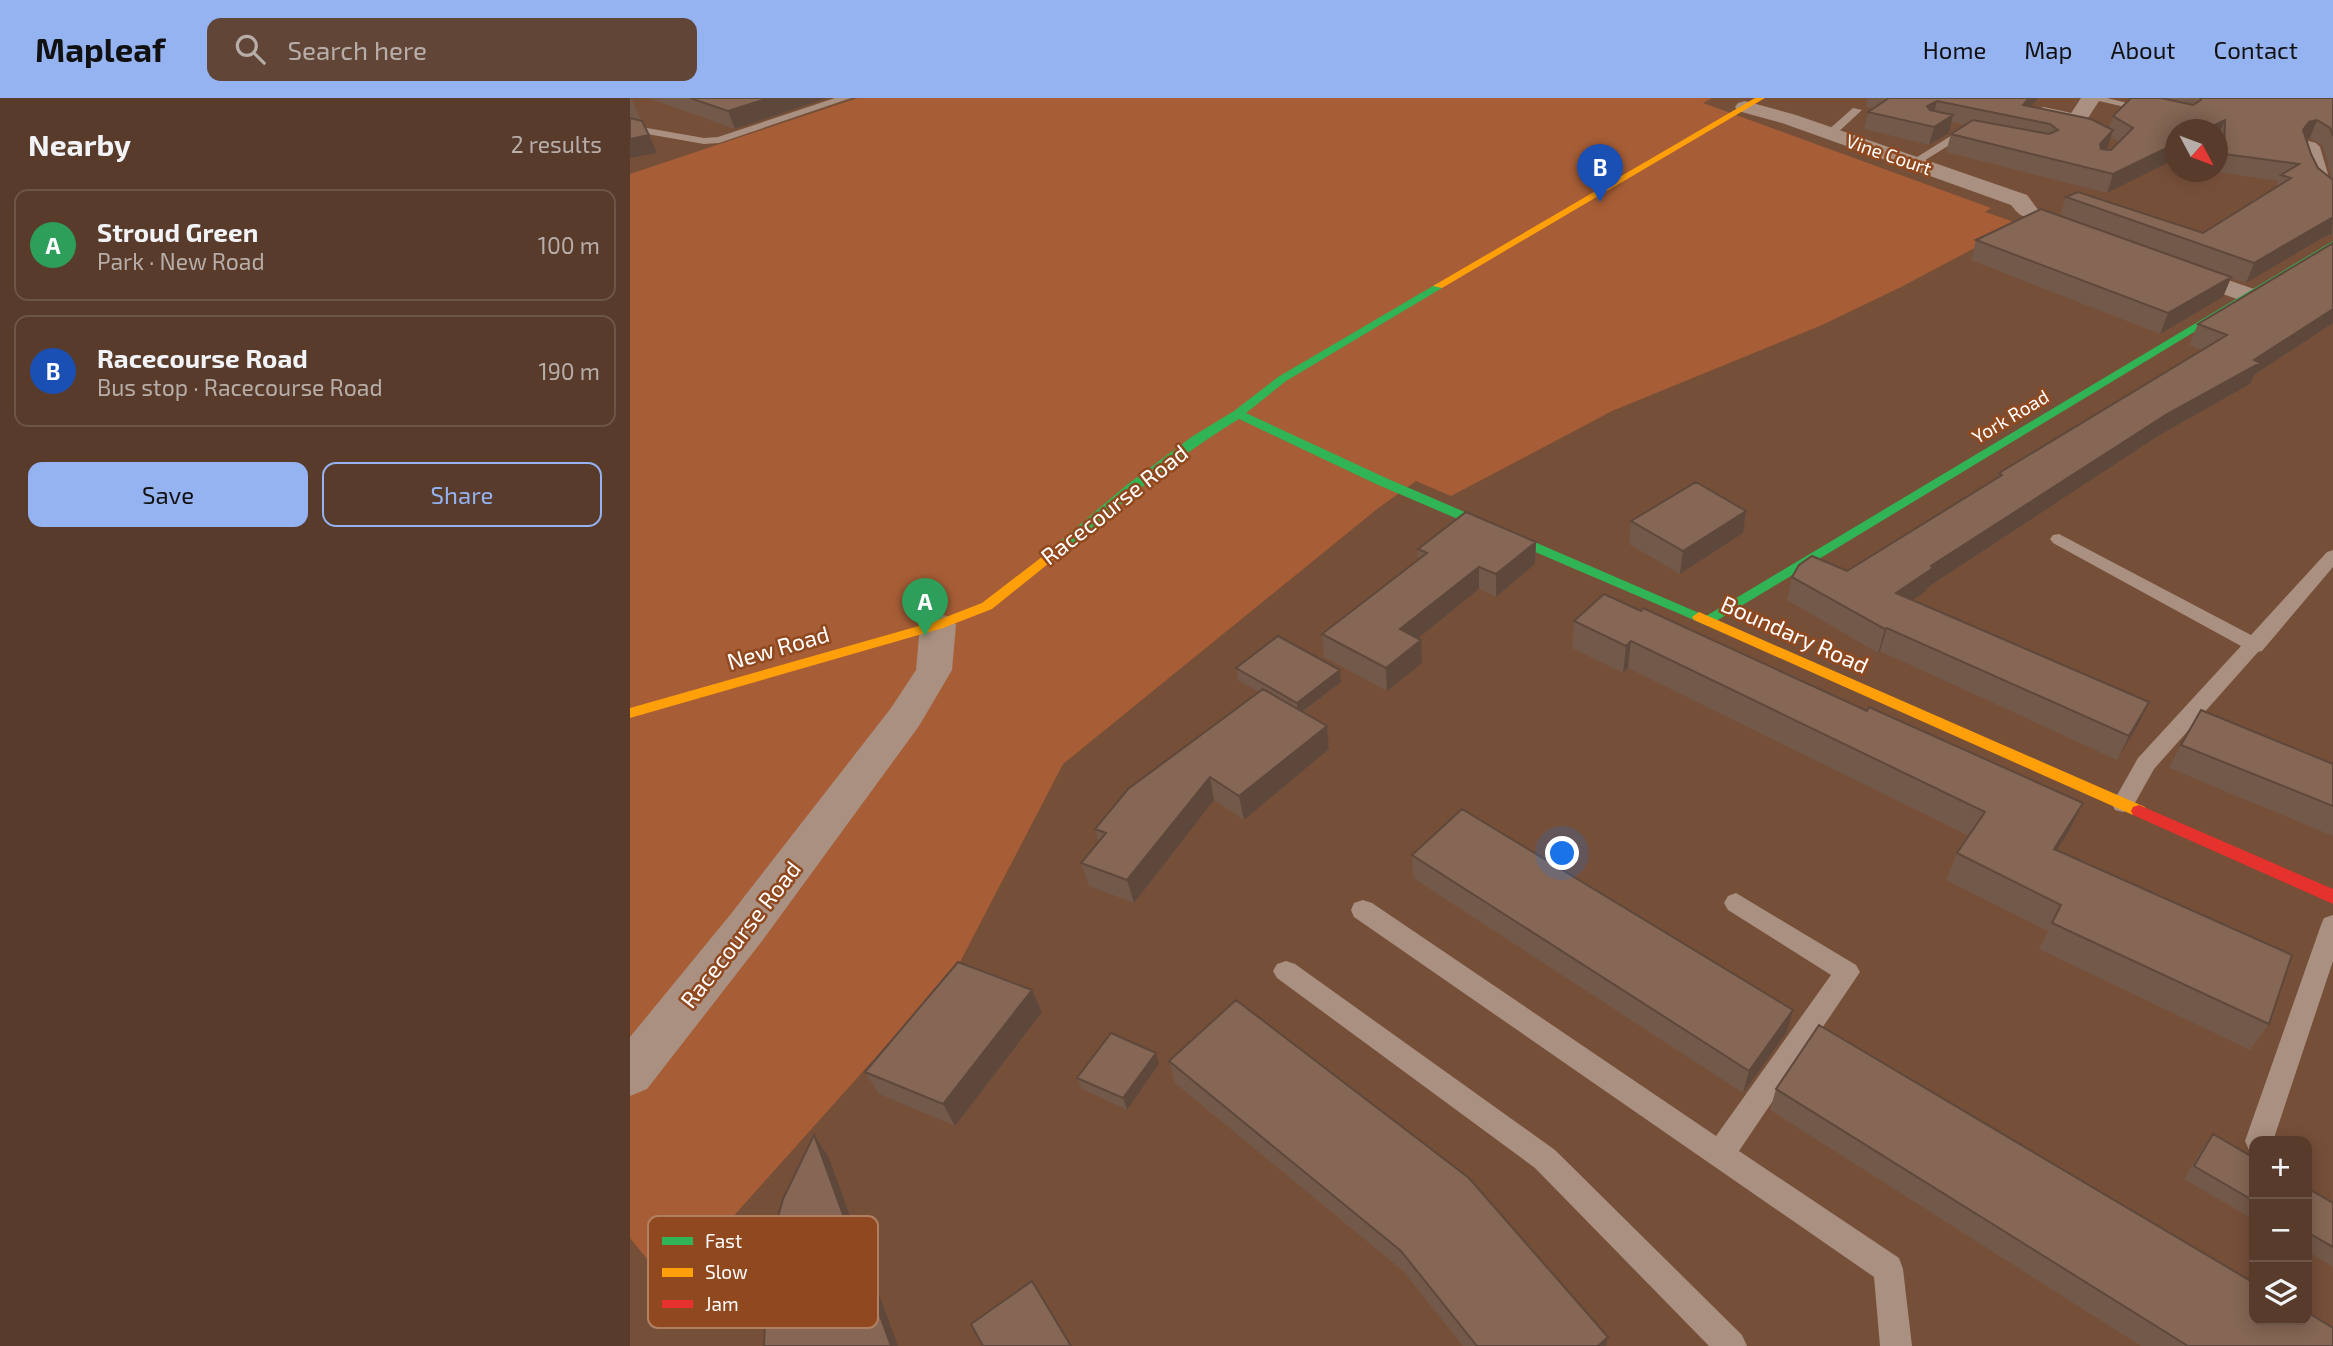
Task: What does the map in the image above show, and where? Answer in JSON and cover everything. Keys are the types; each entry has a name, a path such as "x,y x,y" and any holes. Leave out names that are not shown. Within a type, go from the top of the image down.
{"street":[{"name":"Vine Court","path":"1753,102 1831,133 2019,200 2038,217"},
{"name":"Racecourse Road","path":"630,1074 746,928 905,717 934,670 938,625 987,606 1133,487 1197,439 1238,414 1282,379 1753,102"},
{"path":"2309,147 2324,172 2320,184 2333,192"},
{"name":"York Road","path":"1708,621 1999,448 2333,244"},
{"path":"2149,259 2248,295"},
{"name":"Boundary Road","path":"1238,414 1381,481 1708,621 2333,897"},
{"name":"New Road","path":"630,713 938,625"}],"lane":[{"path":"639,128 704,141 719,140 846,98"},
{"path":"1831,133 1857,110"},
{"path":"2044,110 2089,116 2163,113"},
{"path":"1943,126 1979,134"},
{"path":"1915,162 1966,131"},
{"path":"2059,539 2255,646"},
{"path":"2123,804 2146,764 2255,646 2333,556"},
{"path":"1720,1154 1847,972 1736,903"},
{"path":"1363,909 1888,1269 1896,1346"},
{"path":"2261,1136 2333,925"},
{"path":"1286,971 1545,1159 1731,1346"}],"shaded area":[{"path":"858,98 1712,98 1703,103 1991,208 1985,212 2020,224 1822,325 1612,411 1451,496 1416,481 1377,509 1063,764 959,964 734,1216 648,1216 648,1260 630,1238 630,174"}],"building":[{"path":"690,98 769,98 728,111"},
{"path":"1889,98 2029,98 2023,105 2091,119 2113,130 2100,144 2101,149 2111,150 2133,128 2113,116 2131,98 2161,98 2193,105 2201,100 2200,98 2333,98 2333,136 2330,128 2317,120 2309,122 2303,130 2318,168 2333,180 2333,217 2254,263 2066,197 2078,192 2203,233 2291,178 2281,175 2299,164 2228,155 2228,119 2165,119 2165,149 2113,174 1951,134 1973,120 2049,134 2058,130 2050,124 1937,101 1927,106 1930,110 1953,115 1934,127 1868,112"},
{"path":"630,118 642,121 649,135 630,139"},
{"path":"2041,209 2231,277 2168,313 1976,240"},
{"path":"2333,243 2333,309 2254,360 2260,363 2167,414 1931,566 1933,568 1896,593 2149,702 2129,736 1885,629 1792,577 1799,565 1812,556 1847,571 2002,475 1999,473 2227,335 2198,324"},
{"path":"1696,482 1746,511 1683,551 1631,521"},
{"path":"1466,512 1536,542 1496,574 1479,567 1400,629 1421,640 1386,668 1322,634 1427,553 1418,549"},
{"path":"1604,594 1641,611 1643,608 1867,711 1869,707 2083,803 2054,849 2292,955 2269,1024 2052,923 2061,905 1957,853 1985,812 1631,641 1626,646 1574,621"},
{"path":"1278,636 1340,670 1297,703 1236,668"},
{"path":"1263,689 1327,726 1239,796 1210,777 1127,880 1081,863 1106,833 1095,829 1128,789"},
{"path":"2201,710 2333,764 2333,806 2181,745"},
{"path":"1462,809 1793,1010 1749,1071 1412,855"},
{"path":"958,962 1032,990 943,1104 865,1072"},
{"path":"1236,1000 1469,1178 1608,1337 1598,1346 1477,1346 1401,1251 1169,1061"},
{"path":"1819,1025 2249,1280 2249,1325 2312,1325 2312,1315 2333,1328 2333,1346 2188,1346 1776,1089"},
{"path":"1111,1033 1156,1053 1123,1098 1077,1078"},
{"path":"2213,1134 2249,1155 2249,1198 2194,1166"},
{"path":"814,1135 844,1216 778,1216 783,1199"},
{"path":"2312,1191 2333,1203 2333,1247 2312,1235"},
{"path":"1032,1281 1071,1346 983,1346 971,1324"},
{"path":"878,1310 891,1346 764,1346 765,1328 878,1328"}],"traffic: fast":[{"path":"1708,621 2333,244"},
{"path":"1064,544 1133,487 1197,439 1238,414 1282,379 1438,286"},
{"path":"1238,414 1381,481 1699,617"}],"traffic: slow":[{"path":"1438,286 1761,98"},
{"path":"630,713 938,625 987,606 1064,544"},
{"path":"1699,617 2139,811"}],"traffic: jam":[{"path":"2139,811 2333,897"}],"place":[{"name":"Racecourse Road","path":"1600,202"},
{"name":"Stroud Green","path":"925,636"}]}
